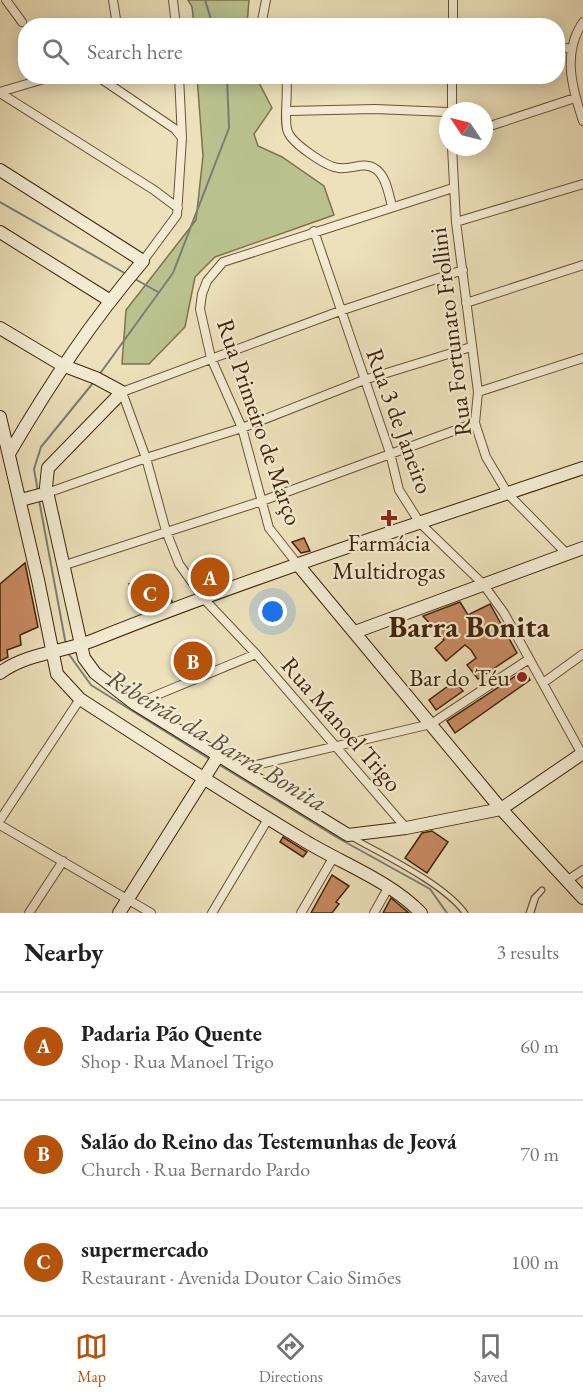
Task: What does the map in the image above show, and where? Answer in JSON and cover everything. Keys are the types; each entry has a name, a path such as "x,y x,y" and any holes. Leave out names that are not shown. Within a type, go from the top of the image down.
{"street":[{"path":"6,0 19,18"},
{"path":"113,0 117,18"},
{"path":"173,0 175,18"},
{"path":"263,18 266,0"},
{"path":"453,0 455,18"},
{"path":"583,22 575,33 570,49 575,98 583,121"},
{"path":"565,48 570,49"},
{"path":"0,93 29,84"},
{"path":"109,84 175,129 182,138"},
{"path":"10,452 62,365 109,300 170,226 178,208 182,138 179,84"},
{"path":"286,84 288,111 285,123 288,134 324,163 339,168 360,165 374,168 383,178 392,206"},
{"path":"451,102 452,84"},
{"path":"0,93 154,190 178,208"},
{"path":"493,125 575,98"},
{"path":"288,111 375,109 439,112"},
{"name":"Rua Fortunato Frollini","path":"452,156 456,222 478,392 475,423 486,457 508,494 567,554"},
{"path":"0,170 143,261"},
{"path":"456,222 583,184"},
{"path":"314,231 453,188"},
{"name":"Rua Primeiro de Março","path":"314,231 223,262 207,281 200,309 211,358 242,428 269,528 298,566 501,809 583,898"},
{"name":"Rua 3 de Janeiro","path":"314,231 390,453 399,490 420,524 483,584 504,614 583,754"},
{"path":"0,232 109,300"},
{"path":"466,303 583,265"},
{"path":"463,270 116,389 45,474 44,494 65,565 84,658 95,673 135,704 216,759 239,769 348,835 406,828 501,809 583,754"},
{"path":"0,328 62,365 96,378 116,389"},
{"path":"22,500 242,428 364,380 471,347"},
{"path":"478,392 583,358"},
{"name":"Rua Manoel Trigo","path":"116,389 146,458 165,531 179,564 204,599 256,654 406,828"},
{"path":"0,417 60,651 57,674 80,699 205,776 268,819 407,898 421,913"},
{"path":"65,565 262,501 475,423"},
{"path":"0,673 18,663 81,645 204,599 583,468"},
{"path":"355,632 583,548"},
{"path":"135,704 256,654"},
{"path":"543,683 583,654"},
{"path":"239,769 431,724 529,659"},
{"path":"0,820 80,699"},
{"path":"119,913 216,759"},
{"path":"259,782 263,764"},
{"path":"212,913 268,819"},
{"path":"0,825 151,913"},
{"path":"301,913 333,858"},
{"path":"29,913 63,861"},
{"path":"568,880 583,870"},
{"path":"374,913 388,888"}],"lane":[{"path":"348,835 442,891 457,902 465,913"}],"green space":[{"path":"188,0 249,0 248,18 193,18 192,7"},
{"path":"198,84 260,84 272,108 254,134 258,146 282,157 324,186 334,215 215,257 195,277 185,327 149,364 122,364 126,310 196,220 203,156"}],"building":[{"path":"304,538 310,551 301,553 292,542"},
{"path":"25,563 38,627 20,635 21,645 7,650 8,657 0,661 0,584"},
{"path":"212,567 225,581 207,588 195,574"},
{"path":"155,574 172,601 142,612 129,584"},
{"path":"460,602 468,615 490,604 517,653 478,679 467,665 476,658 471,650 465,645 446,661 435,648 444,640 423,616"},
{"path":"190,651 202,664 195,670 183,657"},
{"path":"520,673 526,673 530,680 455,733 447,721"},
{"path":"455,681 463,691 436,710 429,700"},
{"path":"432,831 448,842 427,873 405,858 422,833"},
{"path":"283,837 307,852 303,857 280,842"},
{"path":"332,875 349,886 336,902 339,904 332,913 311,913"},
{"path":"391,898 409,913 383,913"}],"waterway":[{"name":"Ribeirão da Barra Bonita","path":"205,0 211,18"},
{"name":"Ribeirão da Barra Bonita","path":"99,375 173,273 229,128 227,84"},
{"path":"0,202 128,275"},
{"path":"135,279 158,292"},
{"name":"Ribeirão da Barra Bonita","path":"38,492 34,469 41,447 93,383"},
{"name":"Ribeirão da Barra Bonita","path":"39,500 66,645"},
{"name":"Ribeirão da Barra Bonita","path":"68,653 91,685 211,760"},
{"name":"Ribeirão da Barra Bonita","path":"218,764 338,838 430,889 447,913"}],"place":[{"name":"Farmácia Multidrogas","path":"389,518"},
{"name":"Padaria Pão Quente","path":"210,577"},
{"name":"supermercado","path":"150,593"},
{"name":"Salão do Reino das Testemunhas de Jeová","path":"193,661"},
{"name":"Bar do Téu","path":"522,677"}],"district":[{"name":"Barra Bonita","path":"469,626"}]}
